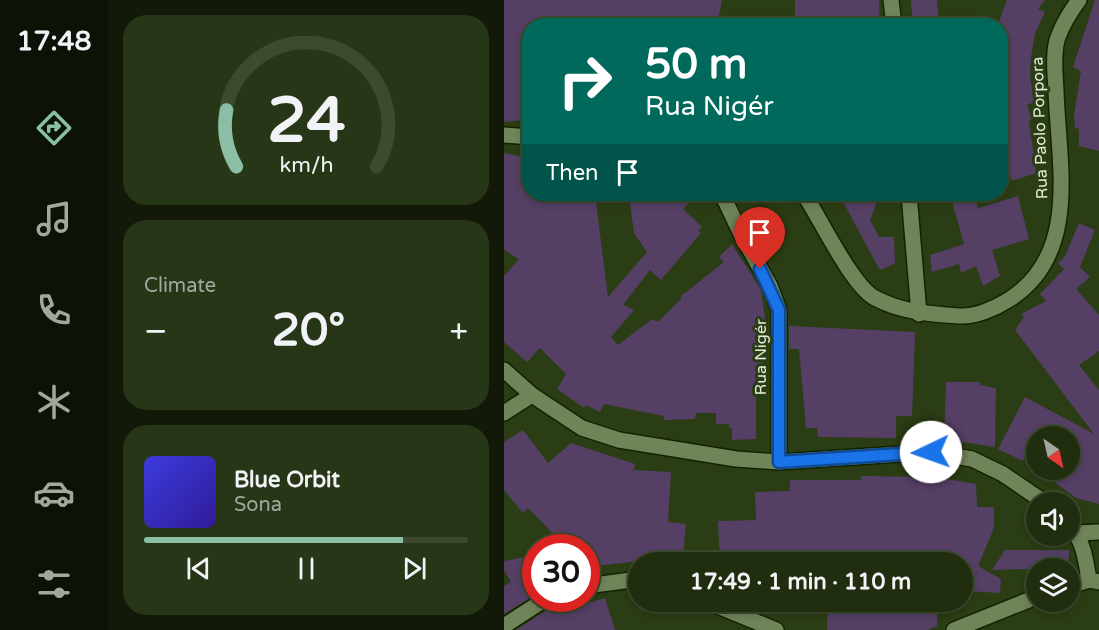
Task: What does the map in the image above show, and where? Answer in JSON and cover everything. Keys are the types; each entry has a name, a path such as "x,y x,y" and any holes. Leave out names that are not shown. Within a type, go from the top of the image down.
{"street":[{"path":"891,0 893,18"},
{"name":"Rua Paolo Porpora","path":"808,201 865,290 874,298 919,314 964,316 996,308 1026,289 1043,268 1059,231 1062,189 1055,64 1057,41 1067,15 1079,0"},
{"path":"504,135 522,136"},
{"name":"Rua Nigér","path":"726,201 741,234 770,286 779,310 779,462"},
{"path":"910,201 919,314"},
{"path":"504,370 532,395 582,428 619,440 736,459 779,462 931,452 972,459 1003,474 1029,492"},
{"path":"504,413 532,395"},
{"path":"1080,530 1099,532"},
{"path":"1080,545 1094,581"},
{"path":"600,584 628,580"},
{"path":"954,630 1026,601"},
{"path":"504,626 526,612"},
{"path":"732,612 776,630"}],"building":[{"path":"504,0 722,0 719,18 522,18 522,120 504,122"},
{"path":"795,0 879,0 880,18 795,18"},
{"path":"911,0 937,0 938,18 912,18"},
{"path":"1007,0 1045,0 1038,9 1045,12 1035,33 1031,58 1030,75 1034,102 1027,105 1032,119 1029,120 1036,173 1012,181 1008,171 1008,18 1000,18"},
{"path":"1095,0 1099,0 1099,151 1079,146 1079,129 1075,128 1074,116 1081,71 1073,67"},
{"path":"504,153 522,157 522,201 596,201 608,297 647,252 634,233 630,203 633,201 690,201 683,209 702,227 698,231 701,233 661,280 650,270 623,305 634,310 611,337 618,345 652,319 658,322 682,298 680,297 724,262 719,257 732,244 761,290 766,325 769,326 769,348 764,348 763,367 756,367 756,439 732,440 732,428 729,428 729,424 716,424 716,413 696,413 695,419 664,420 664,416 604,404 600,412 586,405 584,408 557,389 566,374 540,348 527,362 504,342 504,276 519,259 504,250"},
{"path":"1018,196 1029,239 992,250 1000,276 983,286 976,266 961,273 959,264 932,272 930,255 964,244 952,201 976,201 978,208 1008,201"},
{"path":"843,201 877,201 870,220 879,237 894,237 895,263 881,270"},
{"path":"1079,223 1095,230 1080,267 1090,277 1076,289 1099,315 1099,351 1079,365 1099,390 1099,504 1080,499 1080,492 1068,492 1052,480 1080,480 1080,426 1094,434 1015,330 1024,317 1021,314 1046,301 1040,294 1064,269 1058,263 1065,256"},
{"path":"789,326 915,332 912,416 896,416 896,438 818,437 817,428 806,428 799,349 789,349"},
{"path":"946,382 980,382 980,385 996,388 995,447 944,439"},
{"path":"1025,397 1079,426 1026,426 1026,454 1023,461 998,449"},
{"path":"523,430 548,463 571,443 635,464 634,470 671,472 668,522 686,524 683,552 628,552 628,562 600,566 600,534 553,534 528,508 523,513 504,490 504,442"},
{"path":"861,476 934,477 976,484 977,507 994,507 994,528 978,566 1001,579 1000,593 973,591 973,552 720,552 718,521 756,520 755,492 790,491 790,480 861,480"},
{"path":"1005,550 1069,550 1069,558 1026,558 1026,569 992,570"},
{"path":"522,558 522,603 504,614 504,586 511,582 504,570 504,561"},
{"path":"605,598 615,630 516,630 544,612 600,612 600,600"},
{"path":"828,612 937,612 937,626 928,630 827,630"}],"route":[{"path":"760,269 770,286 779,310 779,462 931,452"}]}
